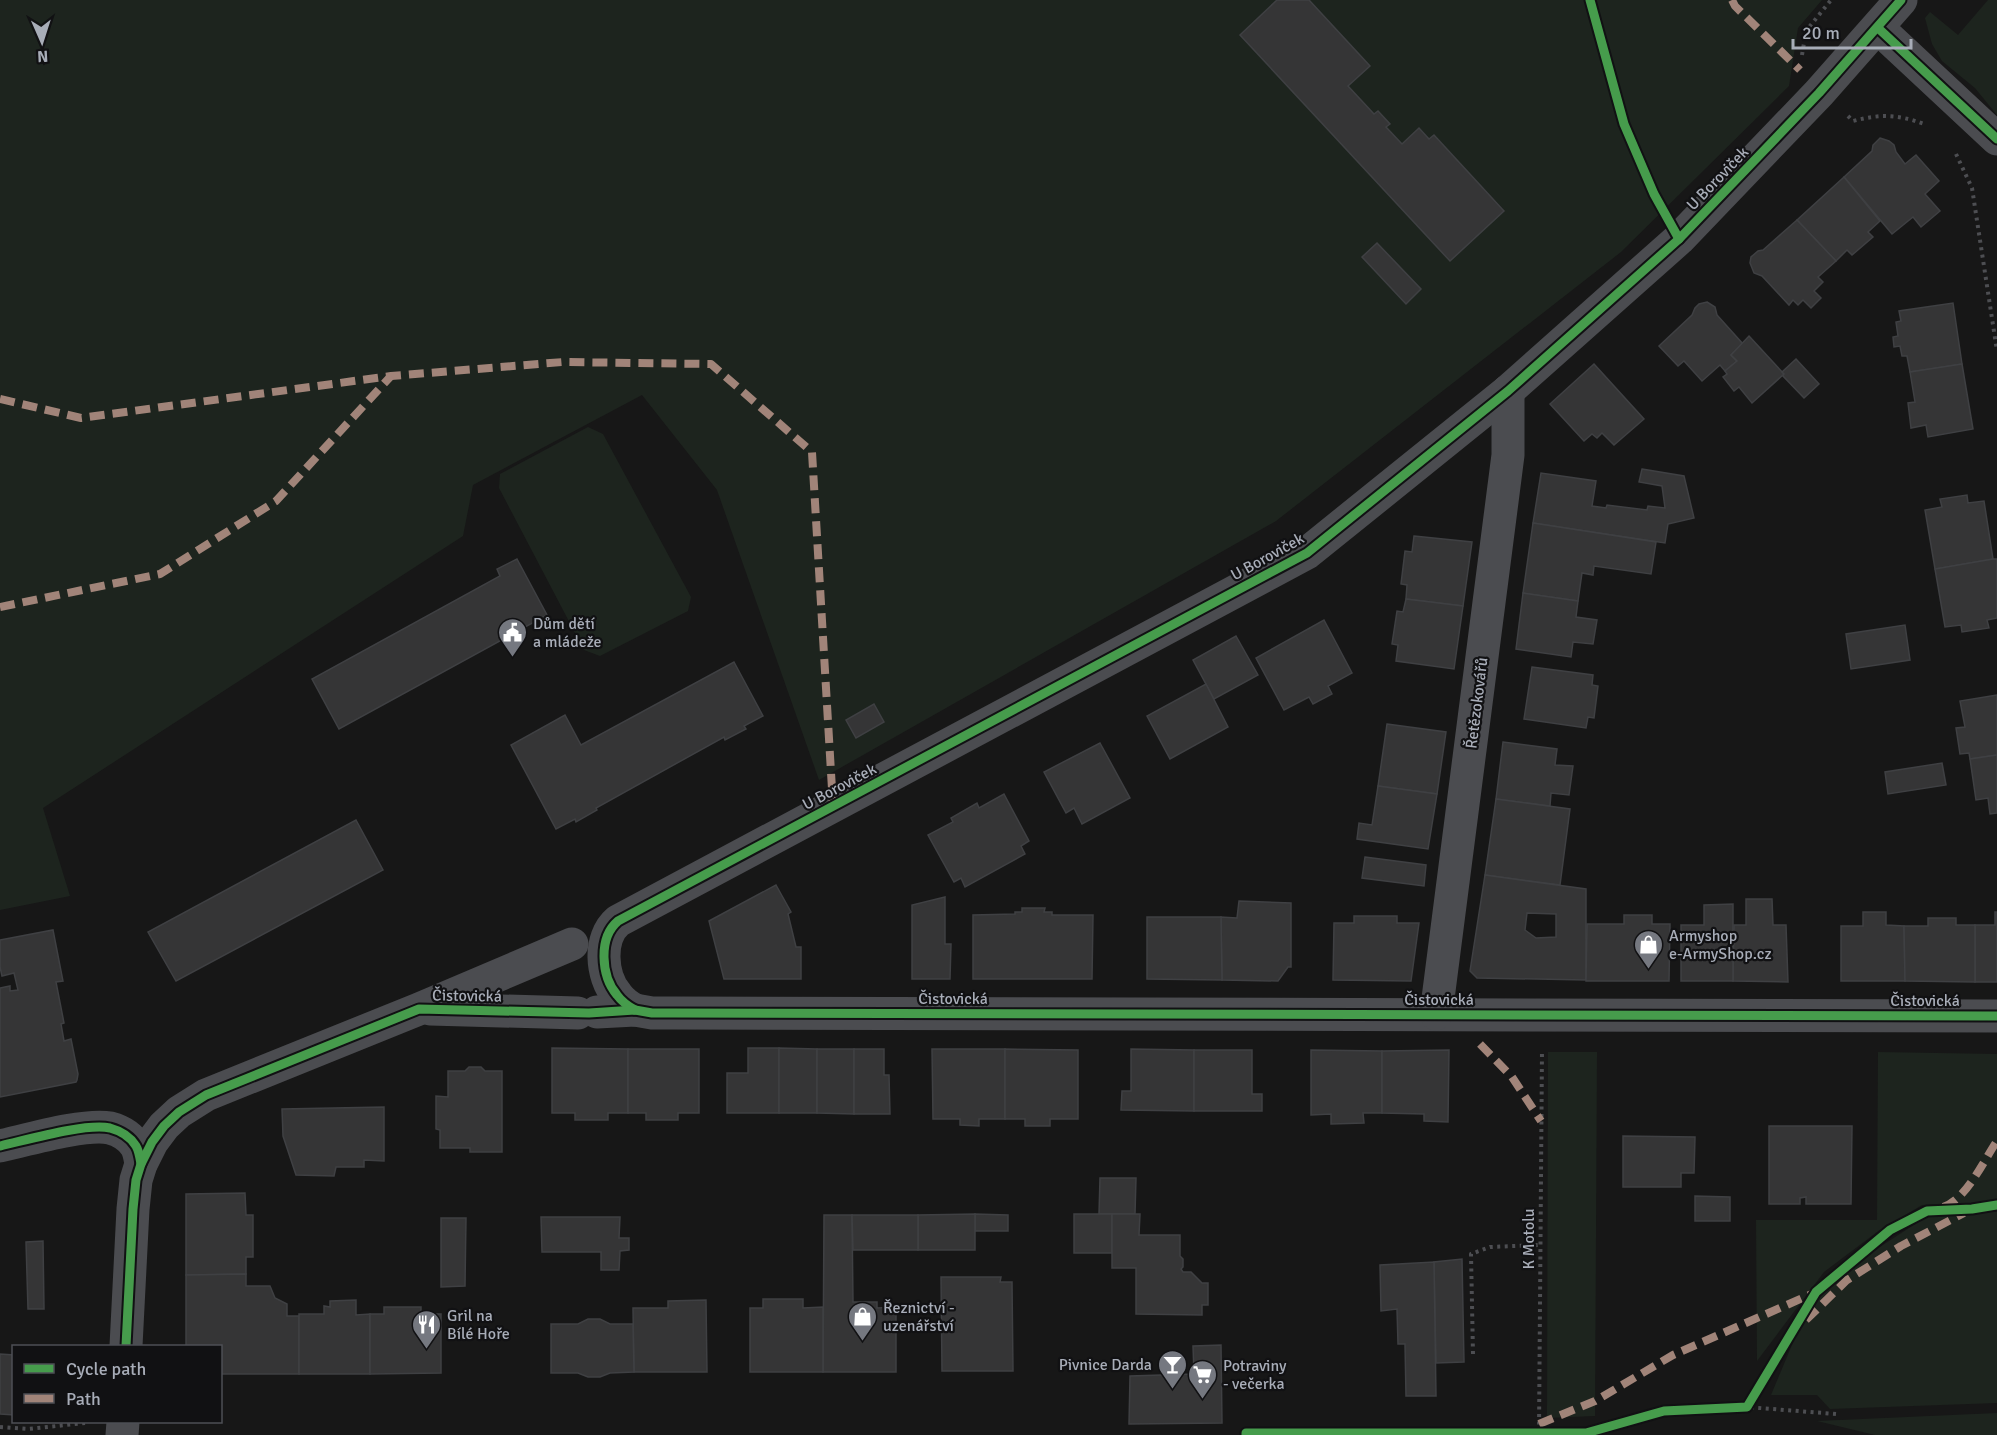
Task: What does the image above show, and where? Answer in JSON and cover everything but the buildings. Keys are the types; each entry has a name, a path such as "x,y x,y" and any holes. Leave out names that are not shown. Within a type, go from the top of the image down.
{"street":[{"name":"U Boroviček","path":"635,1010 625,1004 615,993 605,966 606,939 610,928 618,921 1307,553 1508,391 1679,239 1819,93 1900,0"},
{"path":"1878,27 1997,139"},
{"name":"Řetězokovářů","path":"1436,1014 1508,455 1508,391"},
{"path":"419,1009 572,944"},
{"name":"Čistovická","path":"126,1345 136,1180 152,1142 164,1126 179,1112 206,1095 419,1009 587,1013 635,1010 663,1013 1997,1016"},
{"path":"0,1146 84,1129 108,1128 120,1131 129,1137 138,1147 141,1164"}],"path":[{"path":"1832,0 1806,31 1800,70 1819,93 1853,121 1874,116 1903,116 1925,124"},
{"path":"1952,146 1972,188 1997,351"},
{"path":"1836,1414 1747,1407 1816,1292 1890,1230 1927,1211 1972,1209 1997,1205"},
{"path":"1473,1354 1471,1254 1490,1247 1540,1245"},
{"path":"0,1427 28,1429 85,1423"}],"shaded area":[{"path":"0,0 1277,0 1240,35 1450,261 1504,210 1434,135 1429,139 1419,129 1402,144 1386,127 1389,124 1378,111 1374,114 1348,86 1369,66 1309,0 1822,0 1798,28 1789,86 1621,252 1276,521 819,780 717,490 642,395 473,485 463,536 43,808 70,896 0,910","holes":["1362,257 1421,289 1406,303"]},
{"path":"1988,0 1997,0 1997,115 1975,88 1942,61 1932,44 1925,18 1930,12 1958,35"},
{"path":"588,427 603,434 691,597 688,611 600,656 584,650 499,488 500,474"},
{"path":"1548,1052 1597,1052 1595,1416 1547,1418"},
{"path":"1878,1052 1997,1054 1997,1201 1981,1204 1922,1205 1877,1232 1824,1272 1757,1361 1756,1220 1877,1220"},
{"path":"1997,1211 1997,1403 1830,1409 1817,1395 1771,1395 1797,1333 1819,1296 1869,1254 1926,1217"},
{"path":"1997,1413 1997,1435 1875,1435 1817,1421"}],"marked path":[{"path":"1732,0 1735,6 1800,70"},
{"path":"0,399 81,418 391,376 563,362 711,364 812,452 833,806"},
{"path":"0,607 160,574 276,501 391,376"},
{"path":"1480,1044 1512,1077 1541,1121"},
{"path":"1943,1207 1951,1203 1967,1188 1997,1141"},
{"path":"1806,1320 1847,1280 1901,1246 1964,1213"},
{"path":"1539,1424 1595,1401 1673,1355 1814,1293"}],"cycle path":[{"path":"1590,0 1624,124 1654,194 1679,239"},
{"path":"635,1010 617,995 605,968 607,937 618,921 1307,553 1508,391 1679,239 1819,93 1901,0"},
{"path":"1878,28 1997,139"},
{"path":"126,1345 136,1180 152,1142 164,1126 179,1112 206,1095 419,1009 589,1013 635,1010 652,1013 1997,1016"},
{"path":"0,1146 71,1130 110,1128 131,1139 138,1150 141,1164"},
{"path":"1246,1435 1246,1433 1586,1433 1664,1411 1747,1407 1816,1292 1890,1230 1927,1211 1972,1209 1997,1205"}],"place":[{"name":"Dům dětí a mládeže","path":"512,658"},
{"name":"Armyshop e-ArmyShop.cz","path":"1648,970"},
{"name":"Řeznictví - uzenářství","path":"862,1342"},
{"name":"Gril na Bílé Hoře","path":"426,1350"},
{"name":"Pivnice Darda","path":"1173,1390"},
{"name":"Potraviny - večerka","path":"1202,1400"}]}
